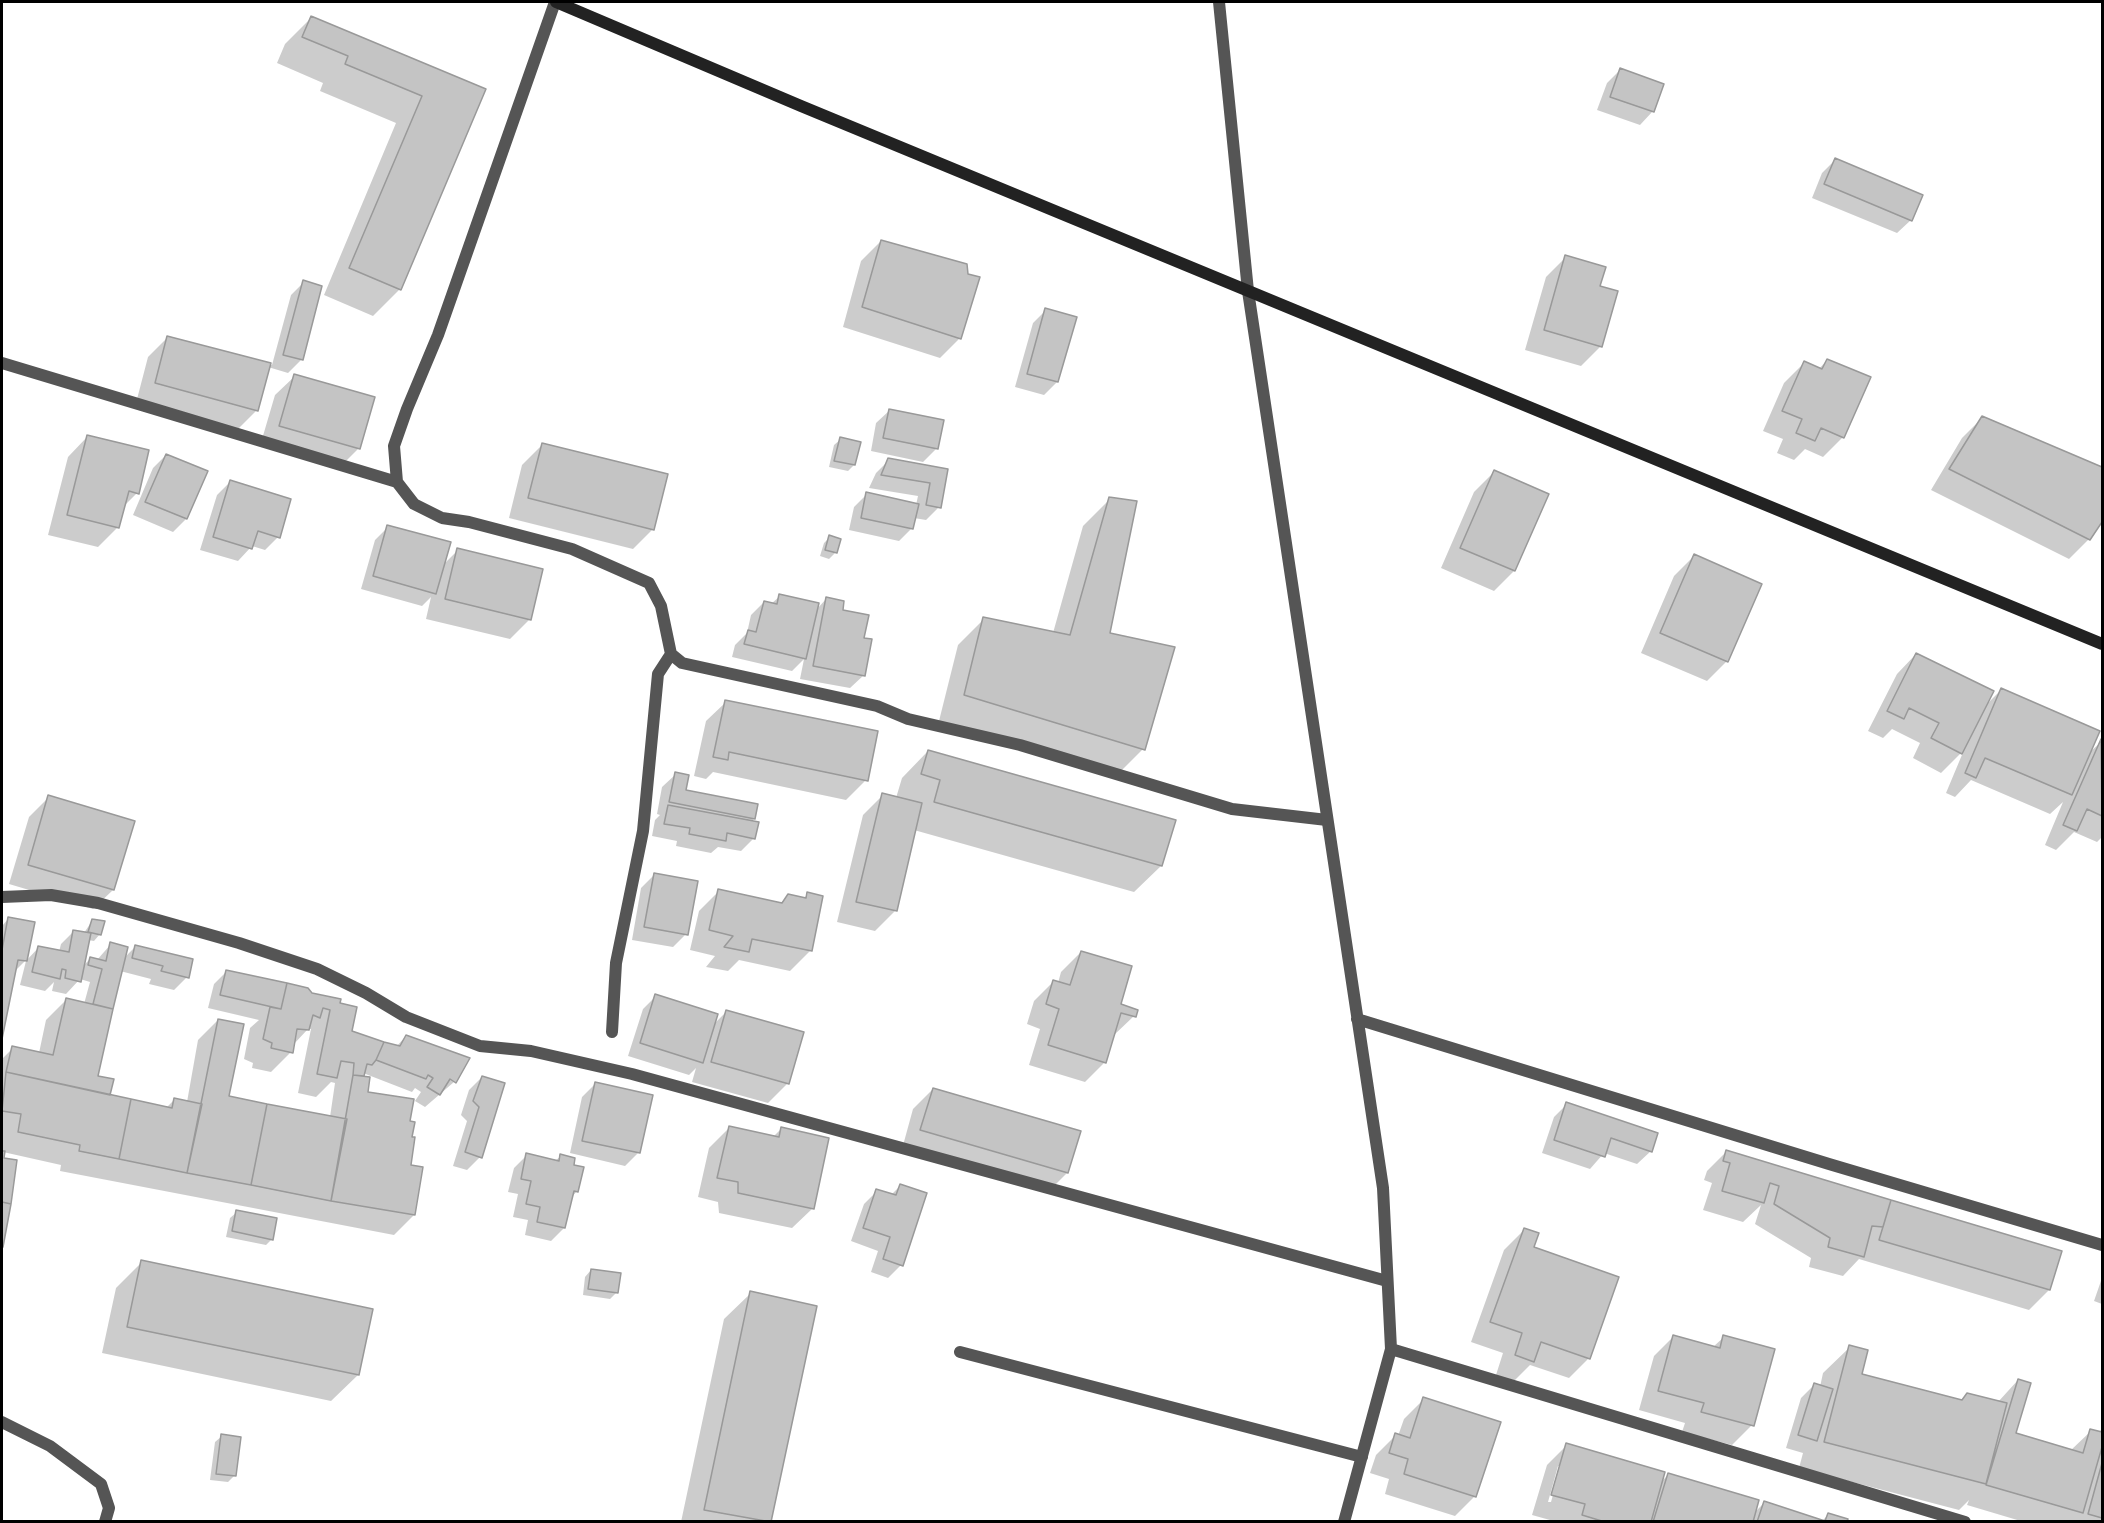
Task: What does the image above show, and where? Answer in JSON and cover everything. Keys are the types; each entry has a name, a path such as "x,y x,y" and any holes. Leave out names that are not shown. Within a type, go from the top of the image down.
{"street":[{"path":"1327,820 1232,809 1020,745 908,719 877,706 682,663 671,654 661,606 649,583 572,549 469,522 442,519 414,504 397,482 394,446 438,335 556,2 2103,644"},
{"path":"1219,2 1248,291 1383,1188 1391,1349 1344,1521"},
{"path":"2,363 397,482"},
{"path":"612,1032 616,963 643,831 658,674 671,654"},
{"path":"2,897 51,895 98,903 239,943 317,969 366,993 406,1017 480,1046 531,1051 632,1074 1387,1281"},
{"path":"1357,1019 1829,1164 2103,1245"},
{"path":"1391,1349 1965,1521"},
{"path":"960,1352 1362,1457"},
{"path":"2,1422 50,1446 100,1484 109,1508 105,1521"}],"building":[{"path":"311,16 486,89 401,290 349,268 422,96 345,64 348,56 302,37"},
{"path":"1620,68 1664,84 1654,112 1610,97"},
{"path":"1835,158 1923,195 1912,221 1824,184"},
{"path":"881,240 967,264 968,274 980,277 961,339 862,307"},
{"path":"1565,255 1606,267 1600,286 1618,291 1602,347 1544,330"},
{"path":"303,280 322,286 303,360 283,355"},
{"path":"1045,308 1077,317 1058,382 1027,374"},
{"path":"167,336 271,363 258,411 155,383"},
{"path":"1827,359 1871,377 1844,438 1821,428 1815,441 1796,433 1802,419 1782,411 1804,361 1822,369"},
{"path":"294,374 375,397 360,449 279,426"},
{"path":"889,409 944,420 938,449 883,438"},
{"path":"1982,416 2102,467 2102,522 2090,540 1949,469"},
{"path":"87,435 149,450 139,494 129,491 119,528 67,515"},
{"path":"840,437 861,442 855,465 834,461"},
{"path":"542,443 668,474 654,530 528,498"},
{"path":"166,454 208,471 187,519 145,502"},
{"path":"888,458 948,469 941,508 926,505 930,483 881,475"},
{"path":"1494,470 1549,494 1515,571 1460,548"},
{"path":"230,480 291,499 280,538 258,531 252,549 213,537"},
{"path":"866,492 919,504 913,529 861,518"},
{"path":"1109,497 1137,501 1110,633 1175,647 1145,750 964,695 983,617 1070,635"},
{"path":"387,525 451,542 436,594 373,576"},
{"path":"829,535 841,539 837,553 825,550"},
{"path":"457,548 543,569 531,620 445,599"},
{"path":"1694,554 1762,584 1728,662 1660,633"},
{"path":"779,594 819,603 806,659 744,644 748,630 756,632 764,601 777,604"},
{"path":"826,597 844,601 843,610 869,615 864,638 872,639 865,676 813,666"},
{"path":"1916,653 1994,691 1962,754 1931,738 1939,723 1909,708 1904,719 1887,711"},
{"path":"2001,688 2100,731 2072,795 1985,758 1976,778 1965,773"},
{"path":"725,700 878,731 868,781 729,752 728,760 713,757"},
{"path":"2101,739 2102,816 2087,809 2077,831 2063,825"},
{"path":"928,750 1176,820 1162,866 934,802 940,780 921,774"},
{"path":"675,772 689,775 686,790 758,804 755,819 669,802"},
{"path":"882,793 922,803 897,911 856,902"},
{"path":"48,795 135,821 114,890 28,865"},
{"path":"668,805 759,822 755,839 727,833 726,841 689,834 690,828 664,824"},
{"path":"654,873 698,881 688,935 644,927"},
{"path":"718,889 782,903 788,894 806,898 807,892 823,896 812,951 752,939 749,952 724,947 733,936 709,930"},
{"path":"8,917 35,922 27,961 18,960 2,1039 2,950"},
{"path":"92,919 105,921 101,935 88,932"},
{"path":"73,930 91,933 81,982 65,978 66,970 62,969 60,979 32,972 38,946 69,952"},
{"path":"110,942 128,947 113,1009 93,1004 102,969 88,965 90,957 106,961"},
{"path":"135,945 193,959 189,978 161,971 163,966 132,958"},
{"path":"1081,951 1132,966 1121,1004 1138,1010 1136,1017 1121,1013 1106,1063 1048,1045 1059,1009 1046,1004 1053,980 1070,985"},
{"path":"226,970 287,983 281,1009 220,995"},
{"path":"287,983 308,988 312,993 341,999 340,1003 357,1007 352,1031 384,1042 376,1060 372,1065 367,1064 364,1076 353,1075 354,1063 341,1061 337,1078 317,1074 330,1010 323,1008 320,1018 313,1015 309,1030 297,1029 293,1053 271,1048 272,1043 263,1039 270,1007 281,1009"},
{"path":"655,994 718,1014 703,1063 640,1043"},
{"path":"66,998 113,1009 98,1076 114,1079 110,1095 6,1072 12,1046 53,1055"},
{"path":"726,1010 804,1032 789,1084 711,1062"},
{"path":"218,1019 244,1024 229,1096 267,1104 251,1185 187,1173"},
{"path":"406,1035 470,1058 456,1083 450,1079 440,1095 427,1087 433,1078 428,1075 426,1079 376,1060 384,1042 400,1046"},
{"path":"6,1072 131,1099 119,1159 79,1151 80,1145 18,1132 21,1114 2,1111"},
{"path":"353,1075 370,1077 368,1092 414,1099 410,1121 415,1122 411,1165 423,1167 415,1215 331,1201"},
{"path":"482,1076 505,1083 482,1158 465,1152 479,1107 473,1101"},
{"path":"595,1082 653,1095 640,1153 582,1141"},
{"path":"933,1088 1081,1131 1068,1173 920,1130"},
{"path":"174,1098 202,1104 187,1173 119,1159 131,1099 172,1108"},
{"path":"1566,1102 1658,1133 1652,1152 1611,1138 1605,1157 1554,1140"},
{"path":"267,1104 347,1119 331,1201 251,1185"},
{"path":"729,1126 779,1137 781,1127 829,1138 814,1209 738,1193 738,1182 717,1178"},
{"path":"1726,1150 1891,1200 1883,1227 1872,1226 1864,1257 1828,1247 1830,1238 1774,1204 1779,1186 1770,1183 1764,1203 1722,1191 1730,1163 1723,1161"},
{"path":"2,1151 5,1151 4,1158 17,1160 11,1204 2,1202"},
{"path":"526,1153 559,1161 560,1154 575,1158 574,1165 584,1167 578,1192 574,1191 565,1228 537,1222 540,1207 526,1204 531,1181 521,1179"},
{"path":"900,1184 927,1193 903,1266 883,1259 890,1237 863,1228 876,1189 896,1195"},
{"path":"1891,1200 2062,1251 2050,1290 1879,1240"},
{"path":"2,1202 11,1204 3,1247 2,1247"},
{"path":"236,1210 277,1218 273,1240 232,1231"},
{"path":"1524,1228 1539,1233 1534,1247 1619,1277 1590,1359 1541,1342 1534,1362 1515,1355 1522,1333 1490,1322"},
{"path":"141,1260 373,1309 359,1375 127,1327"},
{"path":"591,1269 621,1273 618,1293 588,1289"},
{"path":"750,1291 817,1306 771,1522 704,1510"},
{"path":"1673,1335 1720,1348 1723,1335 1775,1349 1754,1426 1701,1412 1704,1403 1658,1391"},
{"path":"1849,1345 1868,1350 1862,1374 1962,1400 1967,1393 2007,1403 1986,1484 1824,1442"},
{"path":"2018,1379 2031,1383 2016,1433 2083,1453 2090,1429 2102,1432 2102,1447 2083,1513 1986,1485"},
{"path":"1814,1383 1833,1389 1817,1441 1798,1435"},
{"path":"1423,1397 1501,1422 1476,1497 1404,1474 1408,1459 1389,1453 1395,1433 1410,1438"},
{"path":"221,1434 241,1437 236,1476 216,1474"},
{"path":"1566,1443 1665,1472 1651,1522 1605,1522 1582,1515 1585,1504 1551,1495"},
{"path":"2102,1463 2102,1518 2088,1514"},
{"path":"1668,1473 1759,1500 1753,1522 1653,1522"},
{"path":"1764,1501 1825,1521 1828,1513 1848,1519 1847,1522 1757,1522"}]}
